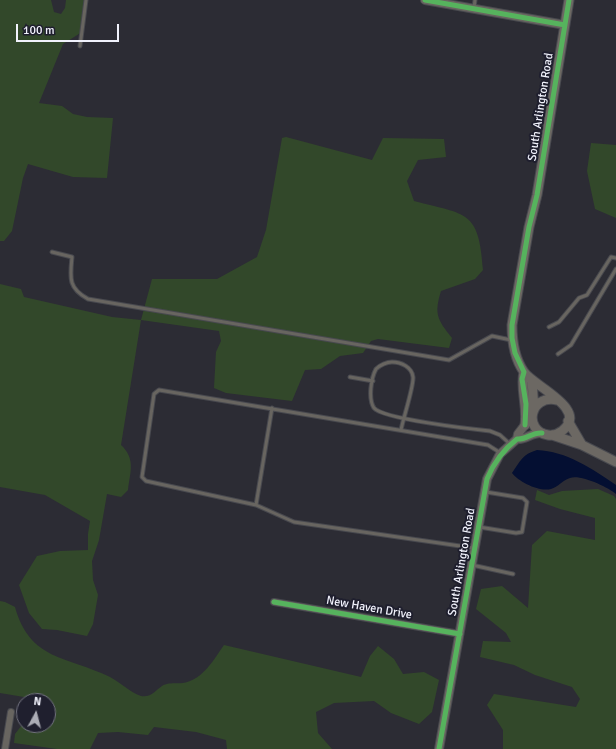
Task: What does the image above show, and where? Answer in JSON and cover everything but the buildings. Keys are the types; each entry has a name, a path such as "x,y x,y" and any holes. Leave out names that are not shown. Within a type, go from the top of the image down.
{"main road":[{"name":"South Arlington Road","path":"524,372 515,353 512,325 539,187 569,0"},
{"path":"525,425 526,404 522,379 524,372 566,407 569,412 568,421 560,433 547,434"},
{"path":"532,380 534,424 547,434 582,445 616,462"},
{"path":"533,411 540,402 545,399 557,400"},
{"path":"568,421 582,445"}],"street":[{"path":"425,0 565,25"},
{"name":"South Arlington Road","path":"440,749 487,479 501,453 517,438 533,411"},
{"name":"South Arlington Road","path":"517,438 522,439 532,434 547,434"},
{"name":"New Haven Drive","path":"274,602 460,634"},
{"path":"4,749 11,712"}],"lane":[{"path":"80,46 86,0"},
{"path":"474,9 476,0"},
{"path":"52,252 72,257 71,283 78,294 88,299 449,360 492,336 513,341"},
{"path":"549,327 559,322 579,298 587,295 611,257 616,258"},
{"path":"558,354 572,345 616,269"},
{"path":"401,430 403,418 413,378 411,371 405,365 397,362 389,362 380,365 376,370 371,400 374,408 388,415 403,418 490,432 500,435 510,444"},
{"path":"350,377 373,381"},
{"path":"475,548 294,522 256,505 146,481 142,477 154,394 159,390 272,408 488,445 501,453"},
{"path":"256,505 272,408"},
{"path":"478,526 516,533 522,532 527,502 523,498 484,491"},
{"path":"472,565 513,574"}],"green space":[{"path":"0,0 51,0 54,12 61,14 65,8 66,0 86,0 82,32 63,44 39,103 62,106 73,114 87,117 113,118 107,178 73,177 28,164 23,178 12,231 4,241 0,241"},
{"path":"286,137 372,160 383,138 444,139 446,157 418,160 407,181 414,201 458,213 467,218 473,225 478,236 483,270 475,279 441,291 437,311 440,321 452,338 449,348 378,339 371,341 363,353 340,356 321,369 305,370 292,401 226,393 214,388 216,352 221,341 219,331 141,320 152,279 217,279 257,257 266,230 282,138"},
{"path":"591,143 616,145 616,218 595,209 587,171"},
{"path":"0,284 21,289 24,297 112,317 141,320 121,445 129,455 131,472 128,490 121,497 107,494 99,540 92,561 93,580 98,595 93,624 87,636 57,630 42,629 29,613 19,585 37,556 60,551 88,550 90,521 45,495 0,487"},
{"path":"598,489 614,496 616,499 616,749 503,749 503,730 487,705 494,694 576,707 580,699 572,687 535,675 514,665 480,657 483,641 511,642 506,633 476,609 481,589 502,586 528,608 532,545 547,531 595,540 595,518 560,509 535,500 537,490 549,495 562,491"},
{"path":"0,601 15,607 22,625 30,638 40,647 65,660 110,677 141,696 148,696 164,685 183,683 196,678 207,668 224,645 361,677 370,656 378,646 394,659 403,674 424,672 439,680 432,712 419,724 391,713 374,701 334,703 316,712 318,733 332,749 227,749 226,740 196,732 154,727 148,735 118,732 98,733 90,749 57,749 14,743 16,733 56,733 56,693 16,693 16,696 0,693"}],"water":[{"path":"537,450 548,451 569,457 589,467 616,485 616,494 587,479 575,477 565,480 554,488 546,490 535,488 524,483 512,473 525,456"}],"cycle path":[{"path":"425,0 565,25"},
{"path":"525,425 526,404 522,379 524,372 515,353 512,338 512,325 529,227 537,195 569,0"},
{"path":"439,749 487,479 499,457 512,443 517,439 542,433"},
{"path":"274,602 460,634"}]}
